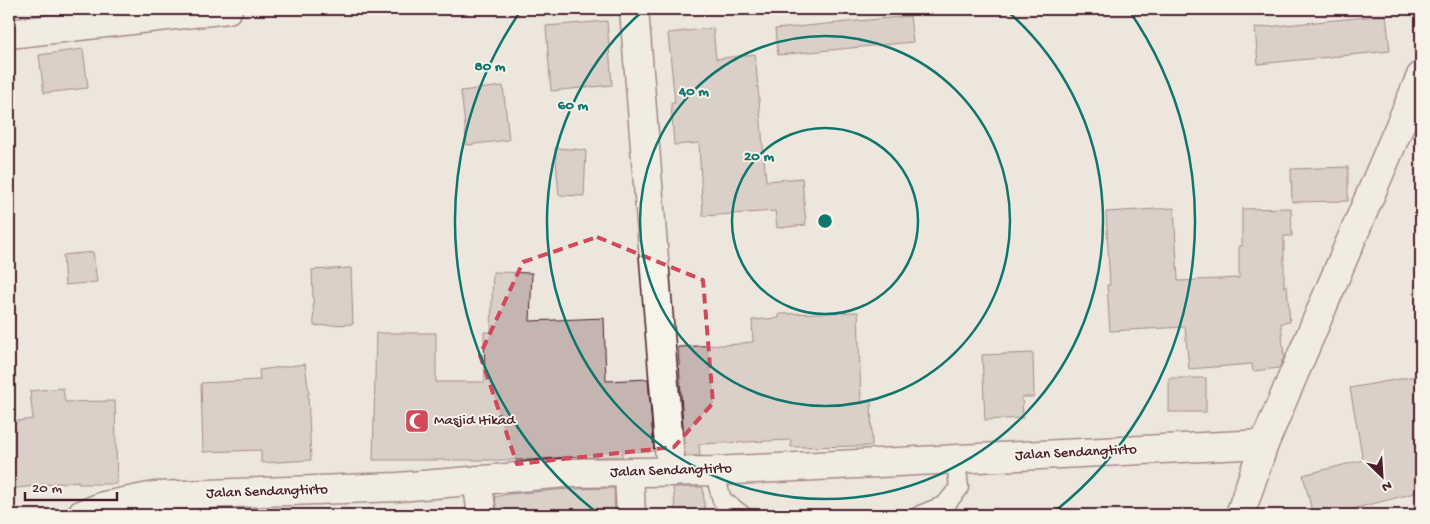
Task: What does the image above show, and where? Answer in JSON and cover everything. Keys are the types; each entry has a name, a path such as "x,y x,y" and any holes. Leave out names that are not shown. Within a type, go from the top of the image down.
{"street":[{"path":"9,34 228,9"},
{"path":"634,9 671,472"},
{"path":"1240,515 1264,444 1421,76"},
{"name":"Jalan Sendangtirto","path":"82,515 104,506 155,496 225,504 567,473 671,472 1264,444"},
{"path":"629,473 630,515"},
{"path":"477,480 482,515"}],"lane":[{"path":"920,515 945,505 959,488 956,459"},
{"path":"714,470 722,500 742,515"}],"highlighted area":[{"path":"597,237 703,280 713,403 674,447 517,464 480,355 523,262"}],"building":[{"path":"1386,15 1390,51 1258,64 1255,28"},
{"path":"910,16 913,42 778,55 775,29"},
{"path":"607,21 612,85 551,91 546,26"},
{"path":"713,28 716,59 755,54 766,181 802,178 806,225 777,228 775,211 703,216 699,143 674,145 671,103 675,103 668,33"},
{"path":"83,49 88,88 44,93 39,55"},
{"path":"503,86 509,140 467,145 461,91"},
{"path":"555,148 586,150 584,196 559,195"},
{"path":"1348,167 1348,201 1292,202 1291,169"},
{"path":"1174,208 1178,281 1239,278 1239,246 1242,246 1242,209 1291,208 1292,236 1284,236 1284,287 1287,286 1290,322 1281,323 1284,357 1279,368 1253,371 1252,364 1189,369 1185,327 1110,331 1107,285 1110,285 1106,212"},
{"path":"93,252 97,282 65,285 63,255"},
{"path":"351,268 353,324 314,326 312,270"},
{"path":"493,272 532,273 530,321 604,318 606,381 648,379 654,451 622,452 622,457 567,457 531,460 373,460 376,333 436,333 436,382 485,382 484,332 491,332"},
{"path":"858,312 861,401 871,401 872,446 791,447 791,440 699,444 700,456 685,456 678,347 753,342 752,320 779,318 779,314"},
{"path":"1033,353 1034,397 1022,397 1023,418 985,420 982,355"},
{"path":"305,364 309,394 311,460 261,463 261,450 203,452 201,383 260,380 259,370"},
{"path":"1421,375 1421,489 1414,491 1415,493 1329,515 1313,515 1303,475 1363,460 1350,388"},
{"path":"1169,378 1206,378 1206,412 1169,412"},
{"path":"63,388 65,402 115,401 117,484 78,484 78,481 9,489 9,422 33,419 30,391"},
{"path":"673,487 703,487 705,515 676,515"},
{"path":"614,488 615,515 497,515 495,497 508,494 568,489"}],"place":[{"name":"Masjid Itikad","path":"417,421"}]}
